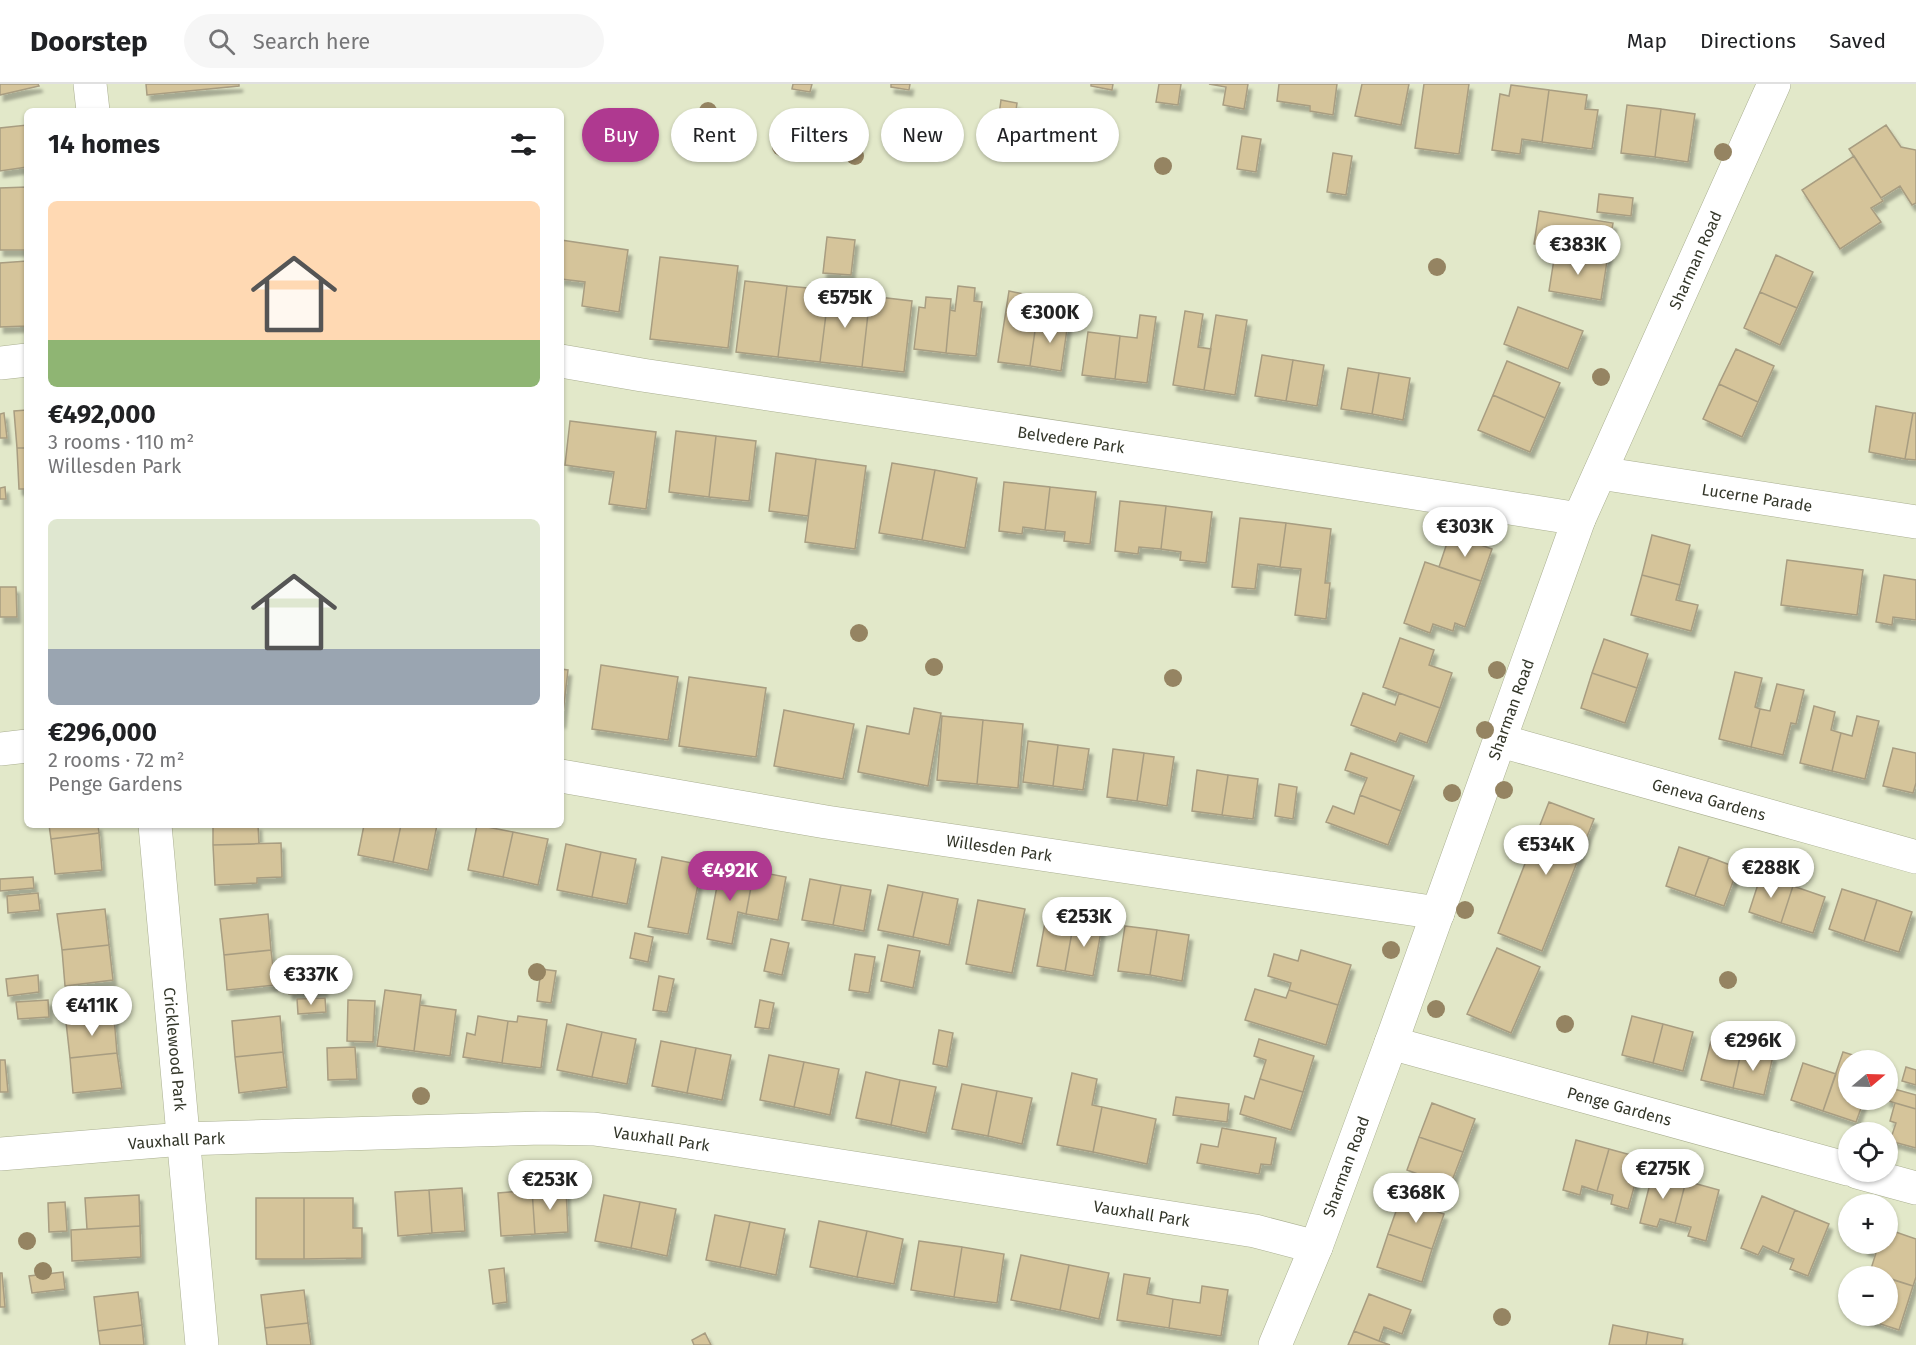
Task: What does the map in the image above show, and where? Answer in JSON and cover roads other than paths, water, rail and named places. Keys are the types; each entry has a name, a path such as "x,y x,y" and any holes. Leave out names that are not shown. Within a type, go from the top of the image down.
{"street":[{"path":"90,84 93,108"},
{"name":"Sharman Road","path":"1275,1345 1316,1247 1501,741 1579,519 1774,84"},
{"path":"0,363 24,360"},
{"name":"Belvedere Park","path":"564,362 1579,519"},
{"name":"Lucerne Parade","path":"1600,473 1916,522"},
{"name":"Geneva Gardens","path":"1501,741 1916,857"},
{"path":"0,748 24,746"},
{"name":"Willesden Park","path":"564,777 826,822 1438,913"},
{"name":"Cricklewood Park","path":"155,828 202,1345"},
{"name":"Penge Gardens","path":"1391,1043 1838,1166"},
{"name":"Vauxhall Park","path":"0,1154 183,1139 542,1128 594,1129 1255,1231 1316,1247"},
{"path":"1894,1182 1916,1188"}]}
